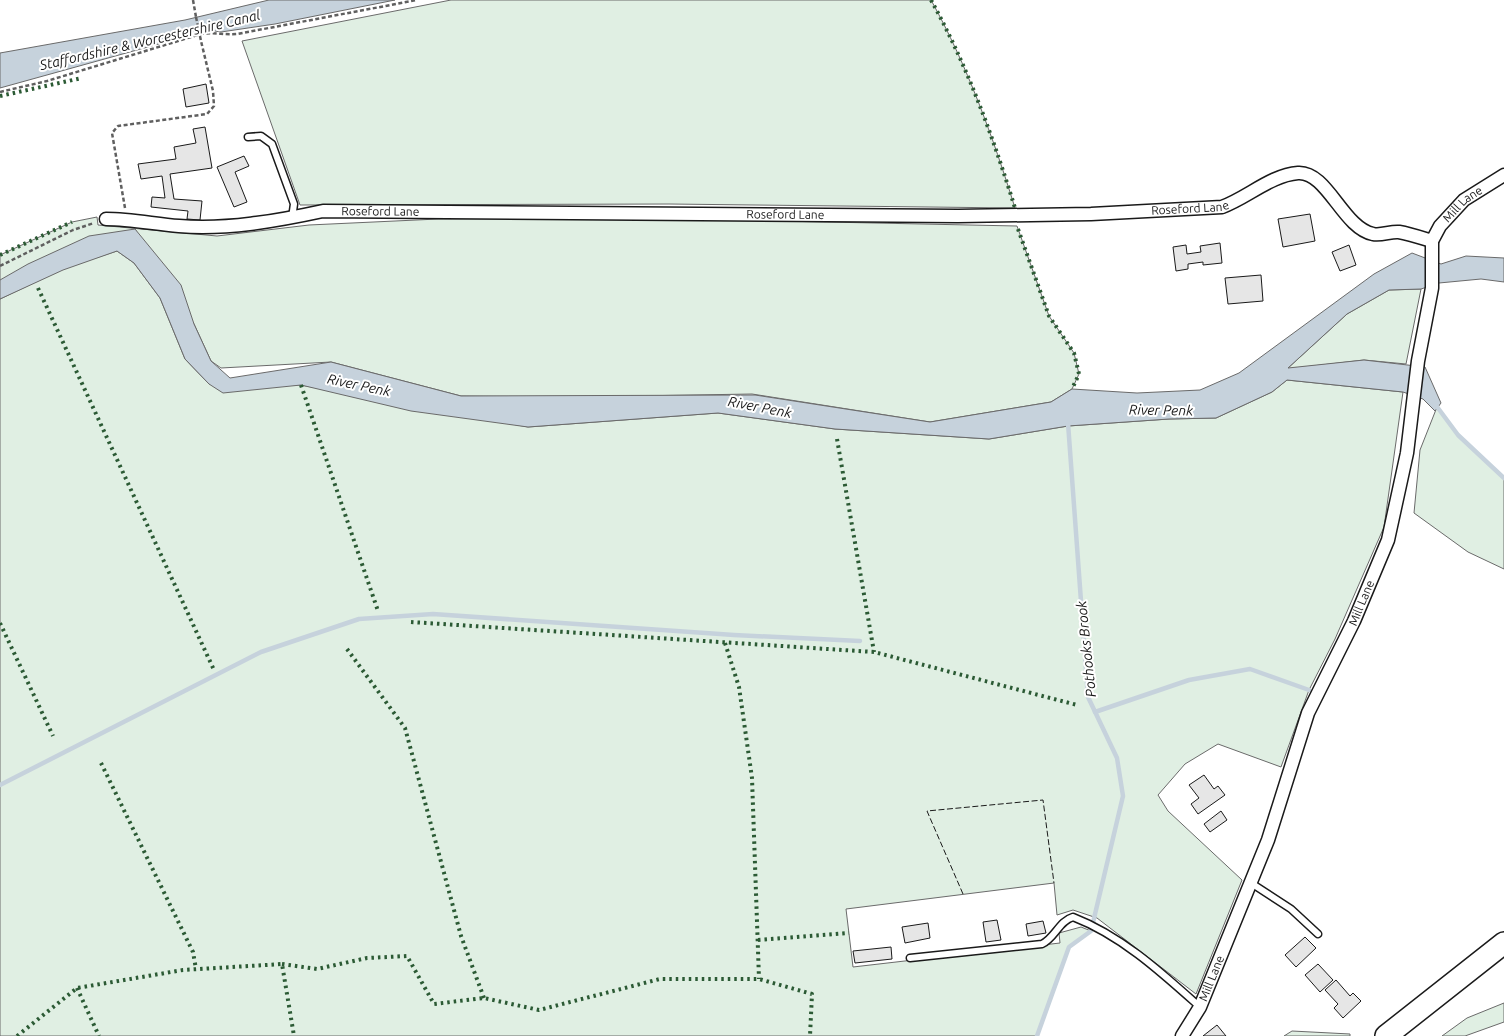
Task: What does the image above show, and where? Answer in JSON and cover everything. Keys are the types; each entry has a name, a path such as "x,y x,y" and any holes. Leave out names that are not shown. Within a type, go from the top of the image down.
{"highway":[{"path":"1386,1036 1504,943"}],"street":[{"name":"Roseford Lane","path":"106,219 127,219 180,226 222,226 292,218 323,211 958,216 1091,214 1222,207 1239,201 1276,179 1299,173 1316,179 1356,225 1373,234 1398,232 1432,241"},
{"name":"Mill Lane","path":"1182,1036 1200,1007 1251,884 1268,840 1308,713 1354,621 1388,540 1407,453 1415,401 1418,362 1432,288 1430,261 1432,241 1440,226 1464,200 1504,175"}],"lane":[{"path":"248,137 261,136 272,144 294,204 292,218"},
{"path":"1251,884 1291,909 1318,934"},
{"path":"910,958 1042,944 1053,937 1068,918 1073,917 1101,930 1145,959 1200,1007"}],"path":[{"path":"127,219 112,133 118,126 207,114 214,106 193,0"},
{"path":"0,92 47,81 201,34 212,32 222,35 238,34 417,0"},
{"path":"0,266 73,230 106,219"}],"green space":[{"path":"451,0 931,0 968,76 998,155 1015,208 669,204 300,205 242,41"},
{"path":"97,217 98,225 217,236 309,225 438,219 635,218 1017,226 1049,316 1074,353 1079,374 1072,389 1051,402 930,422 752,394 574,397 461,396 331,362 221,368 211,361 194,324 135,229 0,281 0,255 72,222"},
{"path":"117,251 134,263 160,298 185,359 209,384 301,385 528,427 718,413 835,429 989,439 1068,426 1169,419 1216,418 1272,392 1287,380 1403,392 1384,527 1335,639 1309,690 1281,767 1218,744 1185,764 1158,795 1168,811 1242,880 1196,994 1097,918 1073,910 1057,915 1054,883 846,909 853,967 1060,943 1059,933 1081,927 1091,931 1069,947 1037,1036 0,1036 0,299 67,267"},
{"path":"1421,289 1406,364 1364,360 1287,369 1347,314 1389,290"},
{"path":"1437,407 1458,435 1504,478 1504,569 1468,552 1414,513 1420,450"},
{"path":"1504,1003 1504,1022 1465,1036 1442,1036 1467,1018"},
{"path":"1292,1031 1350,1034 1350,1036 1284,1036"}],"water":[{"name":"Staffordshire & Worcestershire Canal","path":"269,0 395,0 275,24 221,32 209,30 0,88 0,53 185,20"},
{"name":"River Penk","path":"135,229 181,285 194,324 211,361 230,378 331,362 461,396 755,395 930,422 1051,402 1072,389 1137,393 1200,390 1239,373 1374,274 1412,253 1441,264 1466,256 1504,258 1504,282 1481,279 1439,283 1421,289 1389,290 1347,314 1288,368 1364,360 1425,367 1441,403 1435,411 1423,399 1403,392 1287,380 1272,392 1216,418 1169,419 1068,426 989,439 835,429 718,413 528,427 411,411 301,385 223,393 209,384 185,359 160,298 134,263 117,251 63,270 0,299 0,280 28,264 89,236"}],"building":[{"path":"206,84 209,103 186,107 183,89"},
{"path":"205,127 212,168 170,174 174,199 202,201 200,220 187,219 188,211 151,207 152,197 165,198 162,176 141,179 138,164 176,159 174,147 196,143 193,129"},
{"path":"244,156 249,166 235,172 247,202 234,207 217,167"},
{"path":"1310,214 1315,241 1283,247 1278,219"},
{"path":"1220,243 1222,263 1203,265 1203,262 1188,264 1188,269 1176,271 1173,247 1186,245 1187,254 1201,252 1200,246"},
{"path":"1349,245 1356,265 1340,271 1332,252"},
{"path":"1261,275 1263,301 1228,304 1225,278"},
{"path":"1204,775 1214,789 1218,786 1225,795 1198,814 1191,804 1199,798 1189,785"},
{"path":"1221,811 1227,820 1210,832 1204,824"},
{"path":"997,920 1001,940 986,942 983,922"},
{"path":"1043,921 1046,933 1028,936 1026,924"},
{"path":"928,923 930,938 905,943 902,927"},
{"path":"1305,937 1316,948 1296,967 1285,955"},
{"path":"891,947 892,959 855,963 853,951"},
{"path":"1318,964 1333,980 1320,992 1305,975"},
{"path":"1336,980 1350,996 1353,993 1361,1001 1343,1018 1334,1008 1338,1004 1325,990"},
{"path":"1217,1025 1226,1036 1203,1036"}],"waterway":[{"path":"1435,404 1458,435 1504,478"},
{"name":"Pothooks Brook","path":"1037,1036 1069,947 1091,931 1123,796 1117,758 1088,697 1068,423"},
{"path":"0,785 261,652 359,619 433,614 734,635 860,641"},
{"path":"1095,712 1189,680 1250,669 1309,690"}],"hedge":[{"path":"931,0 968,76 998,155 1015,208"},
{"path":"0,96 82,78"},
{"path":"0,255 72,222"},
{"path":"1018,229 1049,316 1074,353 1079,374 1072,389"},
{"path":"38,288 214,670"},
{"path":"301,385 378,611"},
{"path":"837,439 874,652"},
{"path":"411,622 874,652 1077,705"},
{"path":"0,623 53,736"},
{"path":"725,643 739,687 752,778 759,979"},
{"path":"347,649 405,728 461,936 484,998"},
{"path":"101,763 193,952 196,969"},
{"path":"758,940 849,933"},
{"path":"282,964 317,969 367,958 407,956 434,1004 484,998 539,1010 660,979 759,979 812,994 810,1036"},
{"path":"17,1036 77,988 183,970 282,964 294,1036"},
{"path":"77,988 99,1036"}],"fence":[{"path":"963,894 927,811 1043,800 1054,883"}]}
